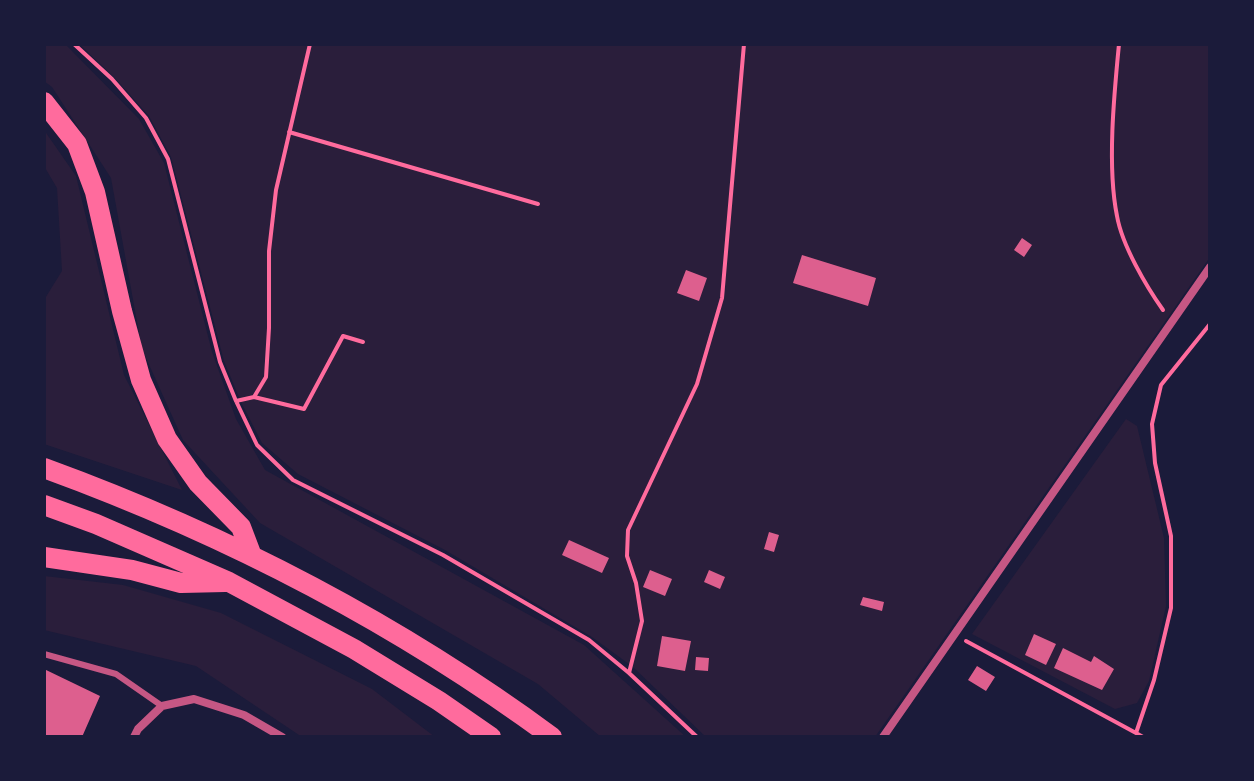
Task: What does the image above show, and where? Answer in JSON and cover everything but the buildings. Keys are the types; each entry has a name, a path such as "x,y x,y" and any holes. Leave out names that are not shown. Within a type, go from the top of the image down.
{"highway":[{"path":"44,102 77,144 95,192 141,380 167,439 198,483 241,527 252,556"},
{"path":"44,468 134,503 252,556 331,597 421,649 512,707 552,737"},
{"path":"44,505 96,524 229,582 354,649 491,737"},
{"path":"44,557 132,570 181,583 229,582"}],"street":[{"path":"883,737 1210,267"},
{"path":"134,737 162,706 194,699 244,715 282,737"}],"lane":[{"path":"44,654 116,674 162,706"}],"path":[{"path":"74,44 112,79 146,118 168,159 220,362 257,445 293,480 443,555 589,640 697,737"},
{"path":"254,397 266,377 269,251 276,190 310,44"},
{"path":"629,673 642,621 636,583 627,556 628,530 697,384 722,298 744,44"},
{"path":"1119,44 1112,165 1117,216 1131,255 1161,308 1173,320"},
{"path":"289,132 538,204"},
{"path":"1136,733 1154,680 1171,608 1171,536 1155,463 1152,424 1161,385 1210,324"},
{"path":"236,401 254,397 304,409 343,336 363,342"},
{"path":"953,634 1143,737"}],"shaded area":[{"path":"44,44 65,44 139,119 164,163 212,352 236,419 265,470 584,645 686,737 601,737 538,684 260,523 183,440 142,349 111,178 52,87 44,81"},
{"path":"79,44 1210,44 1210,257 875,737 706,737 633,667 592,637 445,550 298,474 262,443 224,361 171,157 149,116"},
{"path":"44,130 76,176 124,375 182,490 44,444 44,300 62,271 57,188 44,166"},
{"path":"1126,419 1137,426 1164,538 1166,606 1149,681 1137,703 1115,709 972,634"},
{"path":"44,576 123,585 221,613 372,689 435,737 302,737 196,666 44,630"}]}
